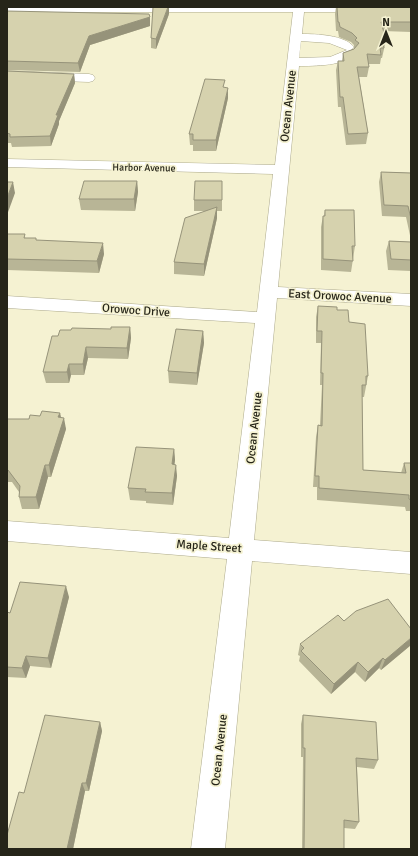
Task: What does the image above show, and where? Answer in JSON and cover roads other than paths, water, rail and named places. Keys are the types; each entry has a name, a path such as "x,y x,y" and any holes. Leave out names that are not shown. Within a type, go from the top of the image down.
{"street":[{"name":"Ocean Avenue","path":"208,849 299,8"},
{"path":"7,9 411,9"},
{"path":"293,62 330,60 344,57 349,50 342,43 330,40 296,37"},
{"path":"7,74 89,78"},
{"name":"Harbor Avenue","path":"7,163 281,170"},
{"name":"East Orowoc Avenue","path":"269,292 411,300"},
{"name":"Orowoc Drive","path":"7,302 265,318"},
{"name":"Maple Street","path":"7,531 411,563"}]}
